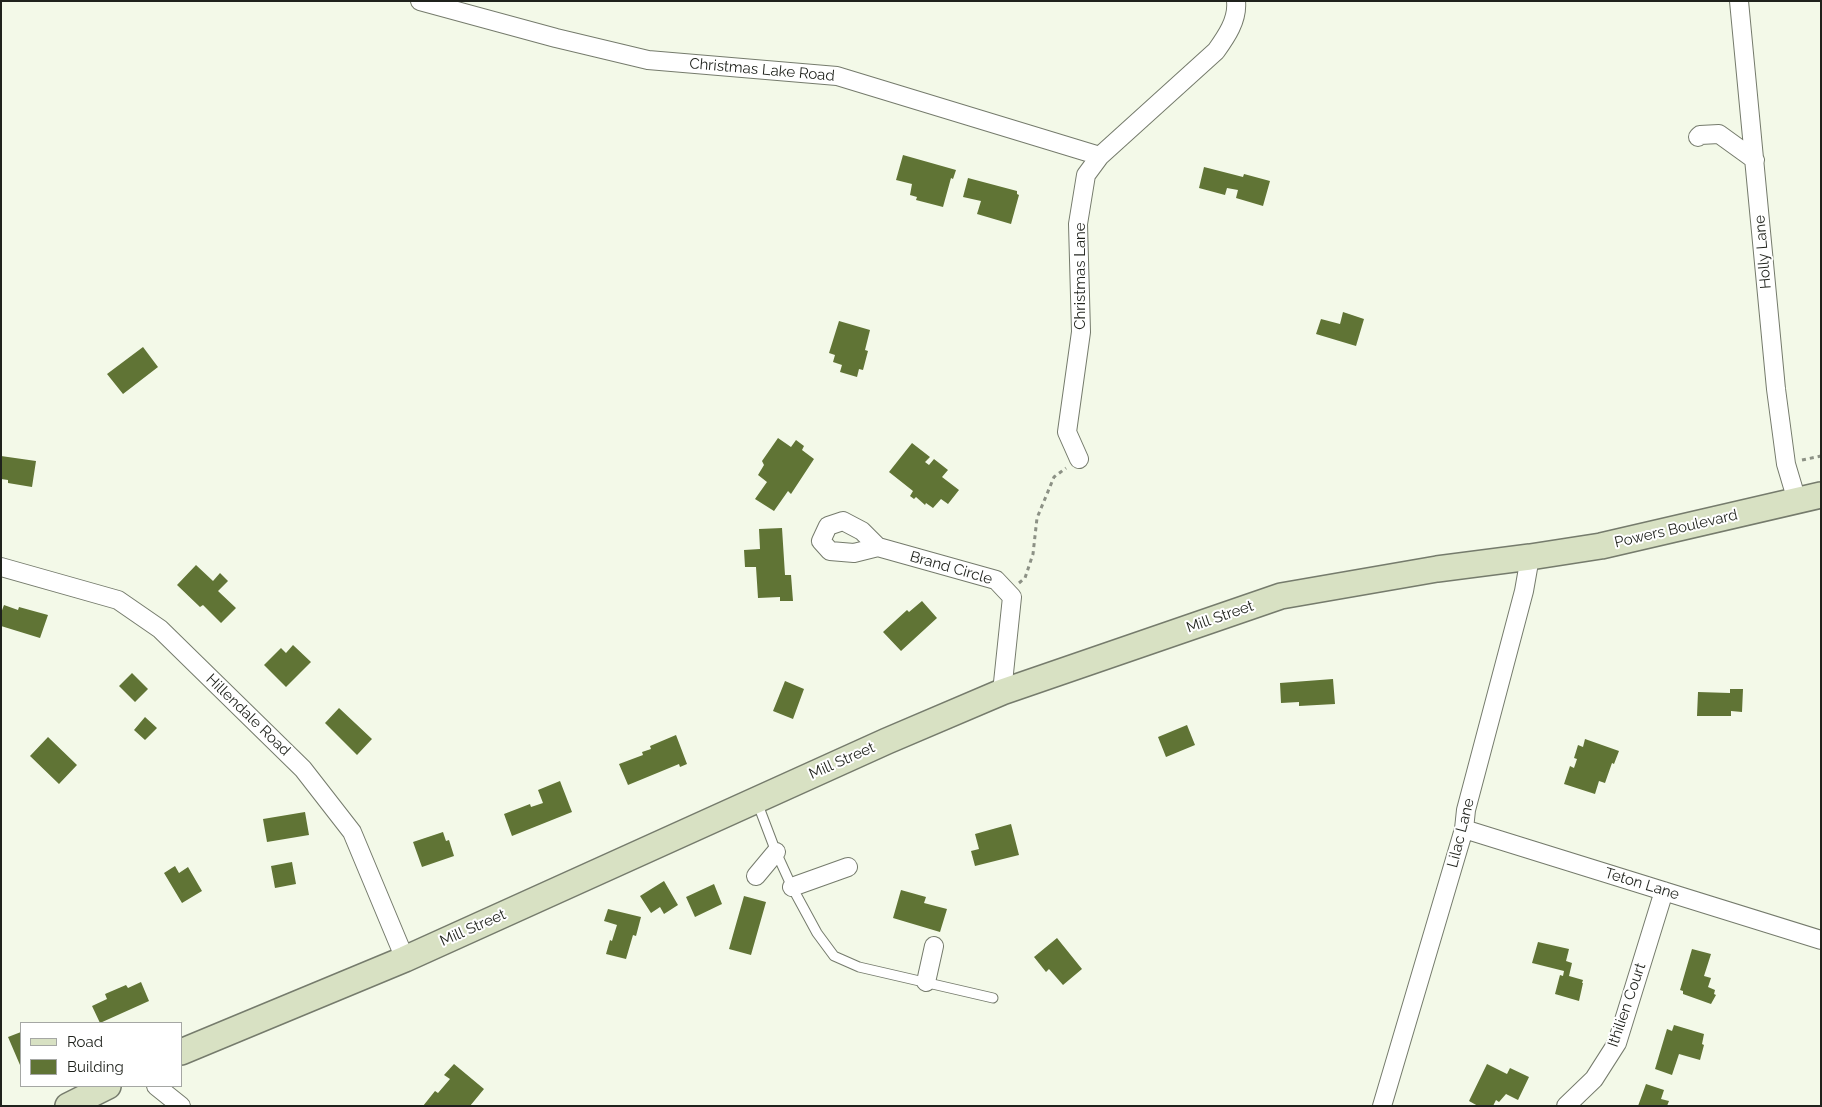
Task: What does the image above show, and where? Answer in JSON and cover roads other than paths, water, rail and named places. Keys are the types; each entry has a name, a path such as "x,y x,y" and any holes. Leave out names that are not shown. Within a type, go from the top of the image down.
{"main road":[{"name":"Powers Boulevard","path":"1530,557 1601,546 1809,498"},
{"name":"Mill Street","path":"182,1052 404,959 887,741 1002,692 1281,596 1437,569 1530,557"},
{"path":"68,1106 106,1087"}],"street":[{"name":"Christmas Lake Road","path":"420,1 461,7 556,38 648,60 836,76 1100,156"},
{"name":"Christmas Lane","path":"1079,459 1066,432 1080,332 1078,224 1086,176 1100,156 1216,51 1230,31 1237,7 1236,1"},
{"name":"Holly Lane","path":"1739,1 1776,389 1786,464 1809,498"},
{"path":"1698,137 1700,135 1719,134 1755,160"},
{"name":"Brand Circle","path":"878,547 996,580 1008,592 1012,597 1002,692"},
{"name":"Lilac Lane","path":"1382,1106 1464,829 1466,810 1524,591 1530,557"},
{"name":"Hillendale Road","path":"1,567 118,600 168,636 303,769 352,832 404,959"},
{"name":"Teton Lane","path":"1464,829 1821,940"},
{"path":"756,876 776,852"},
{"path":"792,886 848,867"},
{"name":"Ithilien Court","path":"1566,1106 1594,1079 1617,1044 1664,891"},
{"path":"926,982 934,946"},
{"path":"157,1087 181,1106"}],"lane":[{"path":"756,800 776,852 792,886 818,933 834,956 859,967 993,998"}]}
